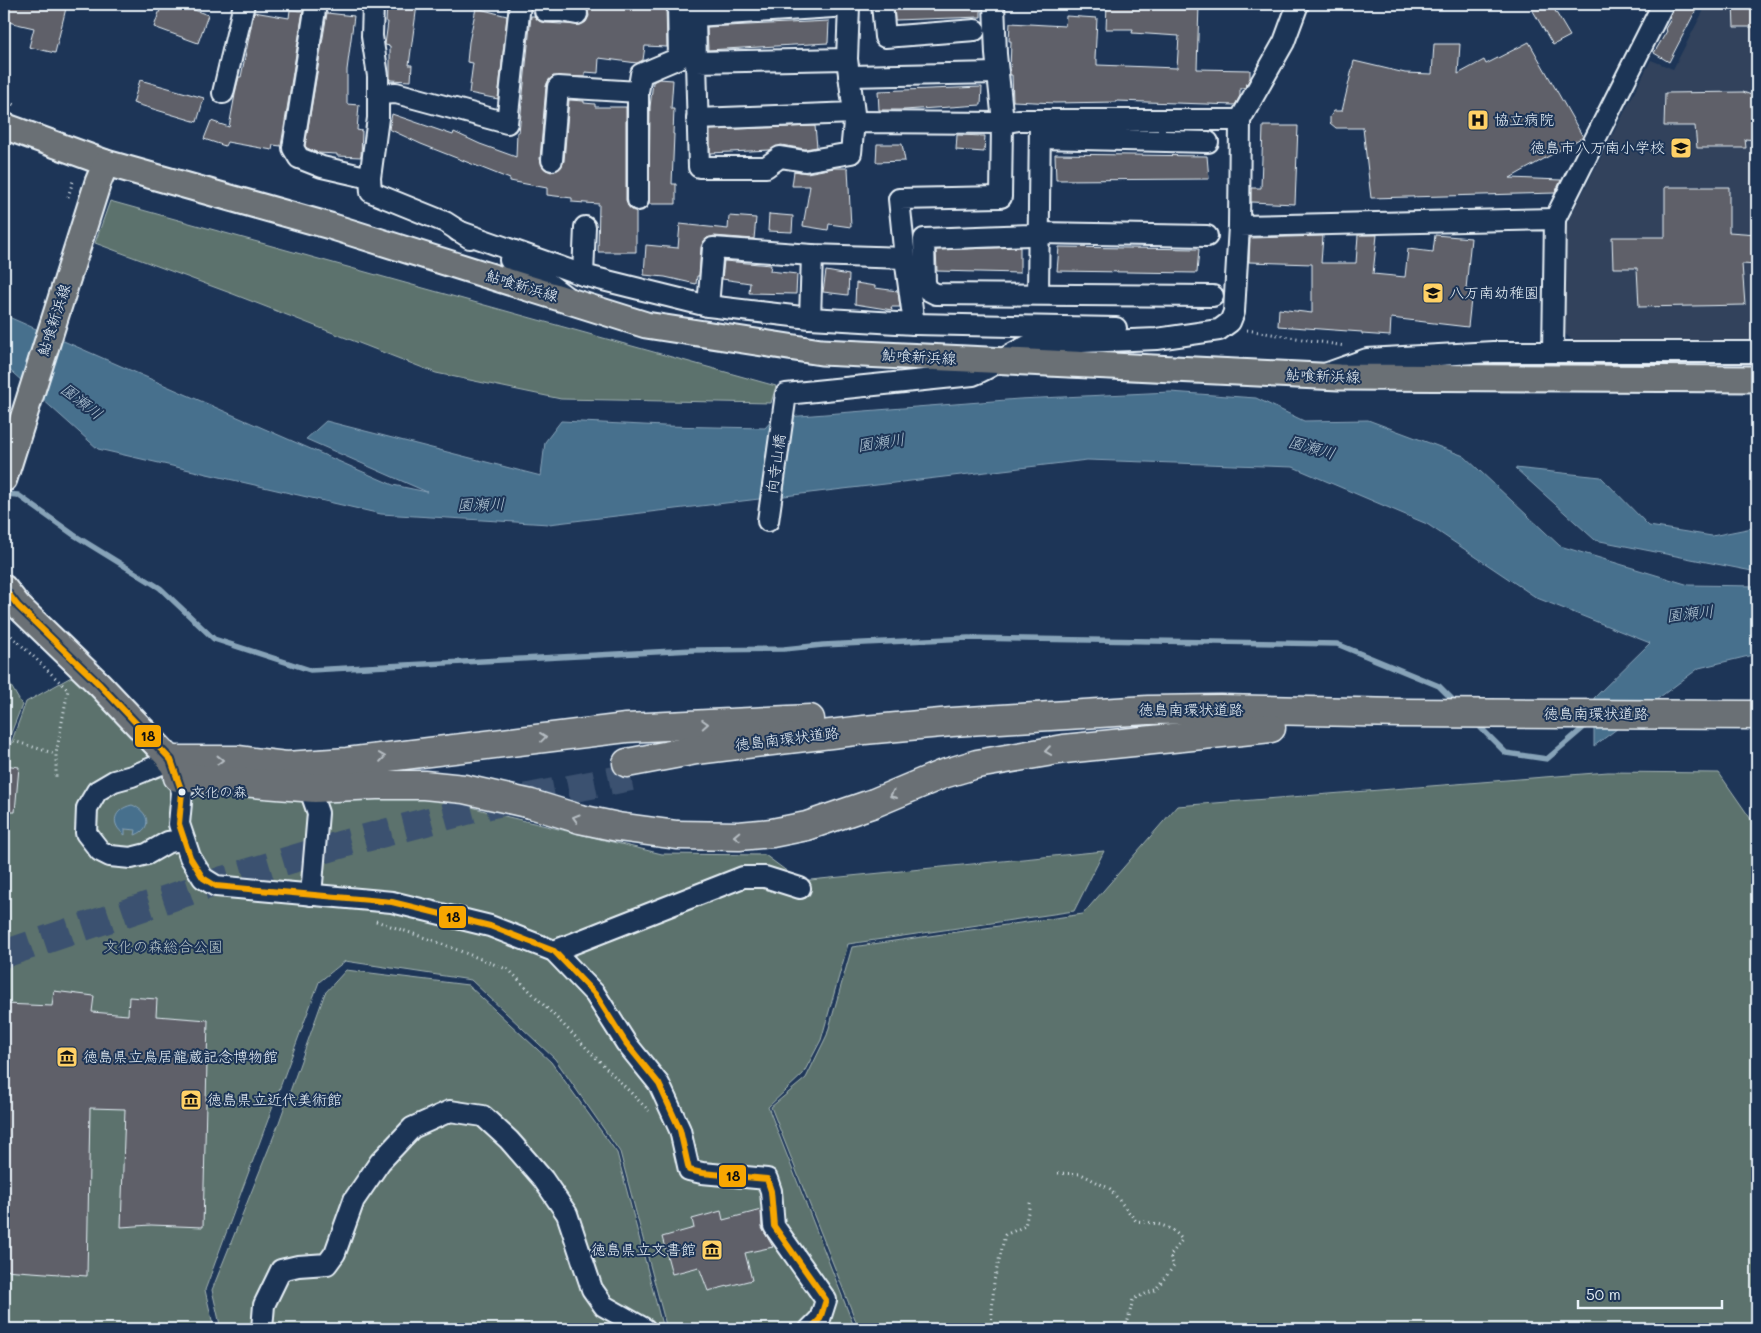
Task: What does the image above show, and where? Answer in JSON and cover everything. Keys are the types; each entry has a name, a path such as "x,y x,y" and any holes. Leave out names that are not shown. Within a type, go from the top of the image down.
{"highway":[{"path":"175,769 238,760 286,766 347,762 626,728 955,712 1148,710"},
{"name":"徳島南環状道路","path":"1400,720 1271,728 1052,731 953,737 842,746 629,770 696,750 761,742 952,722 1148,710 1230,710 1400,720 1691,722 1757,728"},
{"name":"徳島南環状道路","path":"1691,722 1757,714"},
{"path":"175,769 316,788 376,784 457,788 507,798 580,819 618,827 677,835 739,836 772,833 807,826 867,806 943,774 976,764 1064,749 1271,728"}],"main road":[{"name":"鮎喰新浜線","path":"11,117 102,172 330,226 646,325 821,352 1318,376 1757,379"},
{"name":"鮎喰新浜線","path":"4,479 102,172"},
{"path":"4,588 18,606 100,685 175,769"}],"street":[{"path":"223,93 244,4"},
{"path":"316,4 293,148 299,158 322,167 370,178"},
{"path":"373,4 372,36 378,76 378,118 370,178 371,192 445,222 532,271 573,302"},
{"path":"378,94 396,93 507,123 520,4"},
{"path":"638,200 638,92 641,74 679,58 678,4"},
{"path":"882,4 885,37 975,30"},
{"path":"914,324 899,199 1001,197 1002,112 994,4"},
{"path":"1002,360 1018,349 1032,344 1157,339 1219,330 1230,322 1234,312 1240,120 1284,42 1298,4"},
{"path":"1553,352 1555,219 1663,4"},
{"path":"849,5 848,68 854,118 851,153 805,160 780,157 766,167 699,167 695,10 849,5"},
{"path":"696,62 998,73"},
{"path":"552,160 558,87 638,92"},
{"path":"697,119 854,118 1002,123 1019,120 1040,129 1208,142"},
{"path":"1040,129 1240,120"},
{"path":"1038,294 1040,129"},
{"path":"1238,226 1555,219"},
{"path":"583,275 584,228"},
{"path":"458,231 583,275 708,306 810,318 914,324 1219,330"},
{"path":"1207,236 1039,233 924,240 925,283 928,290 936,294 1213,296"},
{"path":"708,306 713,248 812,255 906,258"},
{"path":"810,318 812,255"},
{"path":"1318,376 1367,359 1493,352 1757,352"},
{"name":"向寺山橋","path":"769,517 786,394 973,375 1002,360"},
{"path":"175,769 182,792 179,824 184,840 190,857 202,878 216,886 392,902 490,926 554,951 595,994 626,1043 658,1084 680,1130 689,1170 767,1179 771,1191 774,1226 826,1300 820,1319 810,1329"},
{"path":"184,840 168,842 147,854 131,858 110,856 100,852 86,833 87,808 97,791 114,781 175,769 302,787 311,793 318,813 311,895"},
{"path":"554,951 743,877 764,877 800,888"},
{"path":"262,1329 264,1305 281,1270 298,1266 327,1264 338,1246 354,1200 380,1162 412,1128 450,1111 483,1116 509,1140 543,1178 567,1214 592,1289 604,1306 645,1329"}],"path":[{"path":"4,99 11,117"},
{"path":"1219,330 1252,331 1348,346"},
{"path":"4,630 34,656 68,690 56,754 56,777"},
{"path":"4,738 56,754"},
{"path":"374,921 437,942 509,970 654,1116"},
{"path":"1058,1173 1081,1174 1110,1189 1136,1222 1158,1224 1178,1233 1182,1240 1170,1256 1174,1266 1155,1290 1133,1300 1126,1329"},
{"path":"992,1329 994,1281 1005,1235 1025,1226 1031,1199"}],"shaded area":[{"name":"徳島市八万南小学校","path":"1707,4 1757,4 1757,340 1572,340 1561,330 1565,227 1651,60 1673,69"}],"green space":[{"path":"110,201 776,386 771,403 561,399 436,373 233,294 95,243"},
{"path":"4,674 22,705 4,751"},
{"name":"文化の森総合公園","path":"73,676 130,728 168,788 425,793 492,813 662,854 765,855 800,881 1104,851 1074,911 848,944 821,1040 803,1074 768,1107 855,1329 667,1329 620,1152 555,1059 471,980 345,961 319,982 205,1290 214,1329 4,1329 4,757 6,757 26,702"},
{"path":"1608,772 1719,773 1757,828 1757,1329 859,1329 771,1107 806,1078 827,1035 852,947 1083,914 1177,806"},
{"path":"346,970 468,985 551,1062 617,1153 663,1329 221,1329 212,1290 277,1128 325,993"}],"water":[{"name":"園瀬川","path":"4,311 11,318 393,485 427,492 306,439 326,421 541,476 545,442 561,421 765,428 774,418 1019,399 1170,392 1256,398 1304,421 1368,420 1464,456 1560,546 1689,585 1757,586 1757,654 1699,668 1594,746 1594,698 1650,643 1537,598 1427,524 1293,467 1087,460 549,524 381,514 98,449 4,365"},
{"path":"1515,468 1601,477 1649,526 1712,536 1757,527 1757,572 1595,540"},
{"path":"132,805 142,811 147,824 141,832 135,835 136,830 125,829 125,835 120,831 115,822 116,817 121,810"}],"building":[{"path":"4,4 67,4 55,53 29,47 34,28 4,21"},
{"path":"162,4 178,4 208,15 198,43 154,27"},
{"path":"387,4 417,5 409,65 412,65 411,81 390,80 390,46 385,45 388,22 386,22"},
{"path":"582,4 628,4 627,8 666,6 667,47 645,46 643,60 637,63 599,58 598,73 585,72 585,77 553,76 546,86 540,159 545,169 551,172 561,167 564,161 569,100 584,101 584,103 595,104 595,107 626,107 626,200 628,206 636,211 636,252 598,252 599,204 572,202 572,198 547,195 547,188 510,181 510,179 421,144 389,129 392,114 453,135 454,132 516,157 517,132 519,132 531,16 545,23 580,25 586,22 589,16 588,10"},
{"path":"894,4 981,4 981,17 895,20"},
{"path":"1107,4 1199,4 1197,69 1250,70 1250,78 1245,88 1240,88 1240,96 1235,105 1117,101 1055,103 1013,101 1012,75 1010,75 1010,23 1065,26 1066,16 1097,18 1095,59 1097,59 1097,65 1177,68 1179,36 1132,33 1133,29 1106,29"},
{"path":"1529,4 1551,4 1570,36 1553,45"},
{"path":"1675,4 1699,4 1669,62 1654,53 1667,31 1665,29 1671,19 1669,18"},
{"path":"1733,4 1757,4 1757,27 1734,27"},
{"path":"476,8 507,16 498,99 469,93 473,63 467,62"},
{"path":"290,10 303,11 281,146 273,145 272,150 227,142 225,146 204,139 211,121 229,127 254,12 289,18"},
{"path":"327,13 354,16 347,70 347,104 359,105 357,130 362,131 361,157 318,153 305,146"},
{"path":"829,21 828,43 708,50 707,27"},
{"name":"協立病院","path":"1529,42 1583,137 1510,178 1561,180 1555,193 1371,198 1363,128 1336,128 1330,123 1330,117 1334,111 1342,111 1354,61 1405,73 1432,74 1434,44 1460,44 1458,74 1484,60 1486,64"},
{"path":"659,79 673,80 671,109 674,109 672,184 676,184 676,204 649,204 650,107 653,82"},
{"path":"140,80 204,98 197,122 133,103"},
{"path":"982,87 981,105 879,110 878,91"},
{"path":"1743,92 1757,97 1757,140 1745,139 1746,148 1697,148 1695,126 1664,126 1665,93"},
{"path":"815,126 817,147 805,149 781,145 770,150 710,153 710,130"},
{"path":"1263,126 1298,126 1295,204 1251,202 1251,188 1261,188"},
{"path":"957,135 985,136 984,152 956,150"},
{"path":"877,144 902,144 905,161 876,162"},
{"path":"1055,154 1207,156 1209,179 1056,180"},
{"path":"834,168 848,168 851,227 829,224 828,230 803,226 810,186 792,186 794,171 807,173"},
{"path":"1665,187 1729,187 1729,232 1757,234 1757,265 1742,264 1745,305 1639,307 1637,268 1613,268 1612,237 1665,237"},
{"path":"769,214 793,216 792,232 768,231"},
{"path":"729,216 756,218 754,239 714,236 707,238 701,247 699,276 697,276 696,284 665,277 644,275 646,245 678,248 680,224 728,229"},
{"path":"1358,235 1377,235 1373,274 1405,277 1408,249 1433,252 1435,235 1471,238 1466,289 1472,290 1468,327 1391,318 1390,336 1278,326 1279,309 1312,313 1312,264 1249,262 1250,238 1323,236 1321,263 1356,263"},
{"path":"1020,247 1020,273 937,271 936,250"},
{"path":"1059,247 1199,249 1197,273 1057,271"},
{"path":"724,261 771,265 770,271 797,274 796,294 749,293 750,283 722,279"},
{"path":"826,271 849,275 848,295 823,292"},
{"path":"856,283 898,291 900,307 891,307 892,310 855,304"},
{"path":"4,765 19,767 15,812 4,812"},
{"path":"54,991 94,996 92,1012 128,1015 129,997 157,999 156,1016 208,1020 203,1227 151,1225 121,1227 125,1109 90,1108 87,1276 4,1270 4,1004 52,1006"},
{"name":"徳島県立文書館","path":"761,1210 762,1228 773,1247 745,1253 752,1280 708,1291 699,1267 672,1274 662,1237 694,1228 692,1219 721,1211 723,1220"}],"waterway":[{"path":"4,494 18,495 74,535 160,588 214,639 310,670 693,650 784,649 823,645 968,638 1337,644 1439,686 1457,704"},
{"path":"1476,723 1506,753 1547,759 1589,723"}],"tunnel":[{"path":"4,954 223,880 343,844 493,804 631,777"}],"transit line":[{"name":"18","path":"4,588 18,606 100,685 171,760 182,792 179,824 190,857 203,878 216,886 392,902 490,926 554,951 595,994 626,1043 659,1084 680,1130 689,1170 767,1179 771,1191 774,1226 826,1300 820,1319 810,1329"}],"place":[{"name":"協立病院","path":"1478,120"},
{"name":"徳島市八万南小学校","path":"1681,148"},
{"name":"八万南幼稚園","path":"1433,293"},
{"name":"文化の森","path":"182,792"},
{"name":"徳島県立鳥居龍蔵記念博物館","path":"67,1057"},
{"name":"徳島県立近代美術館","path":"191,1100"},
{"name":"徳島県立文書館","path":"712,1250"}]}
